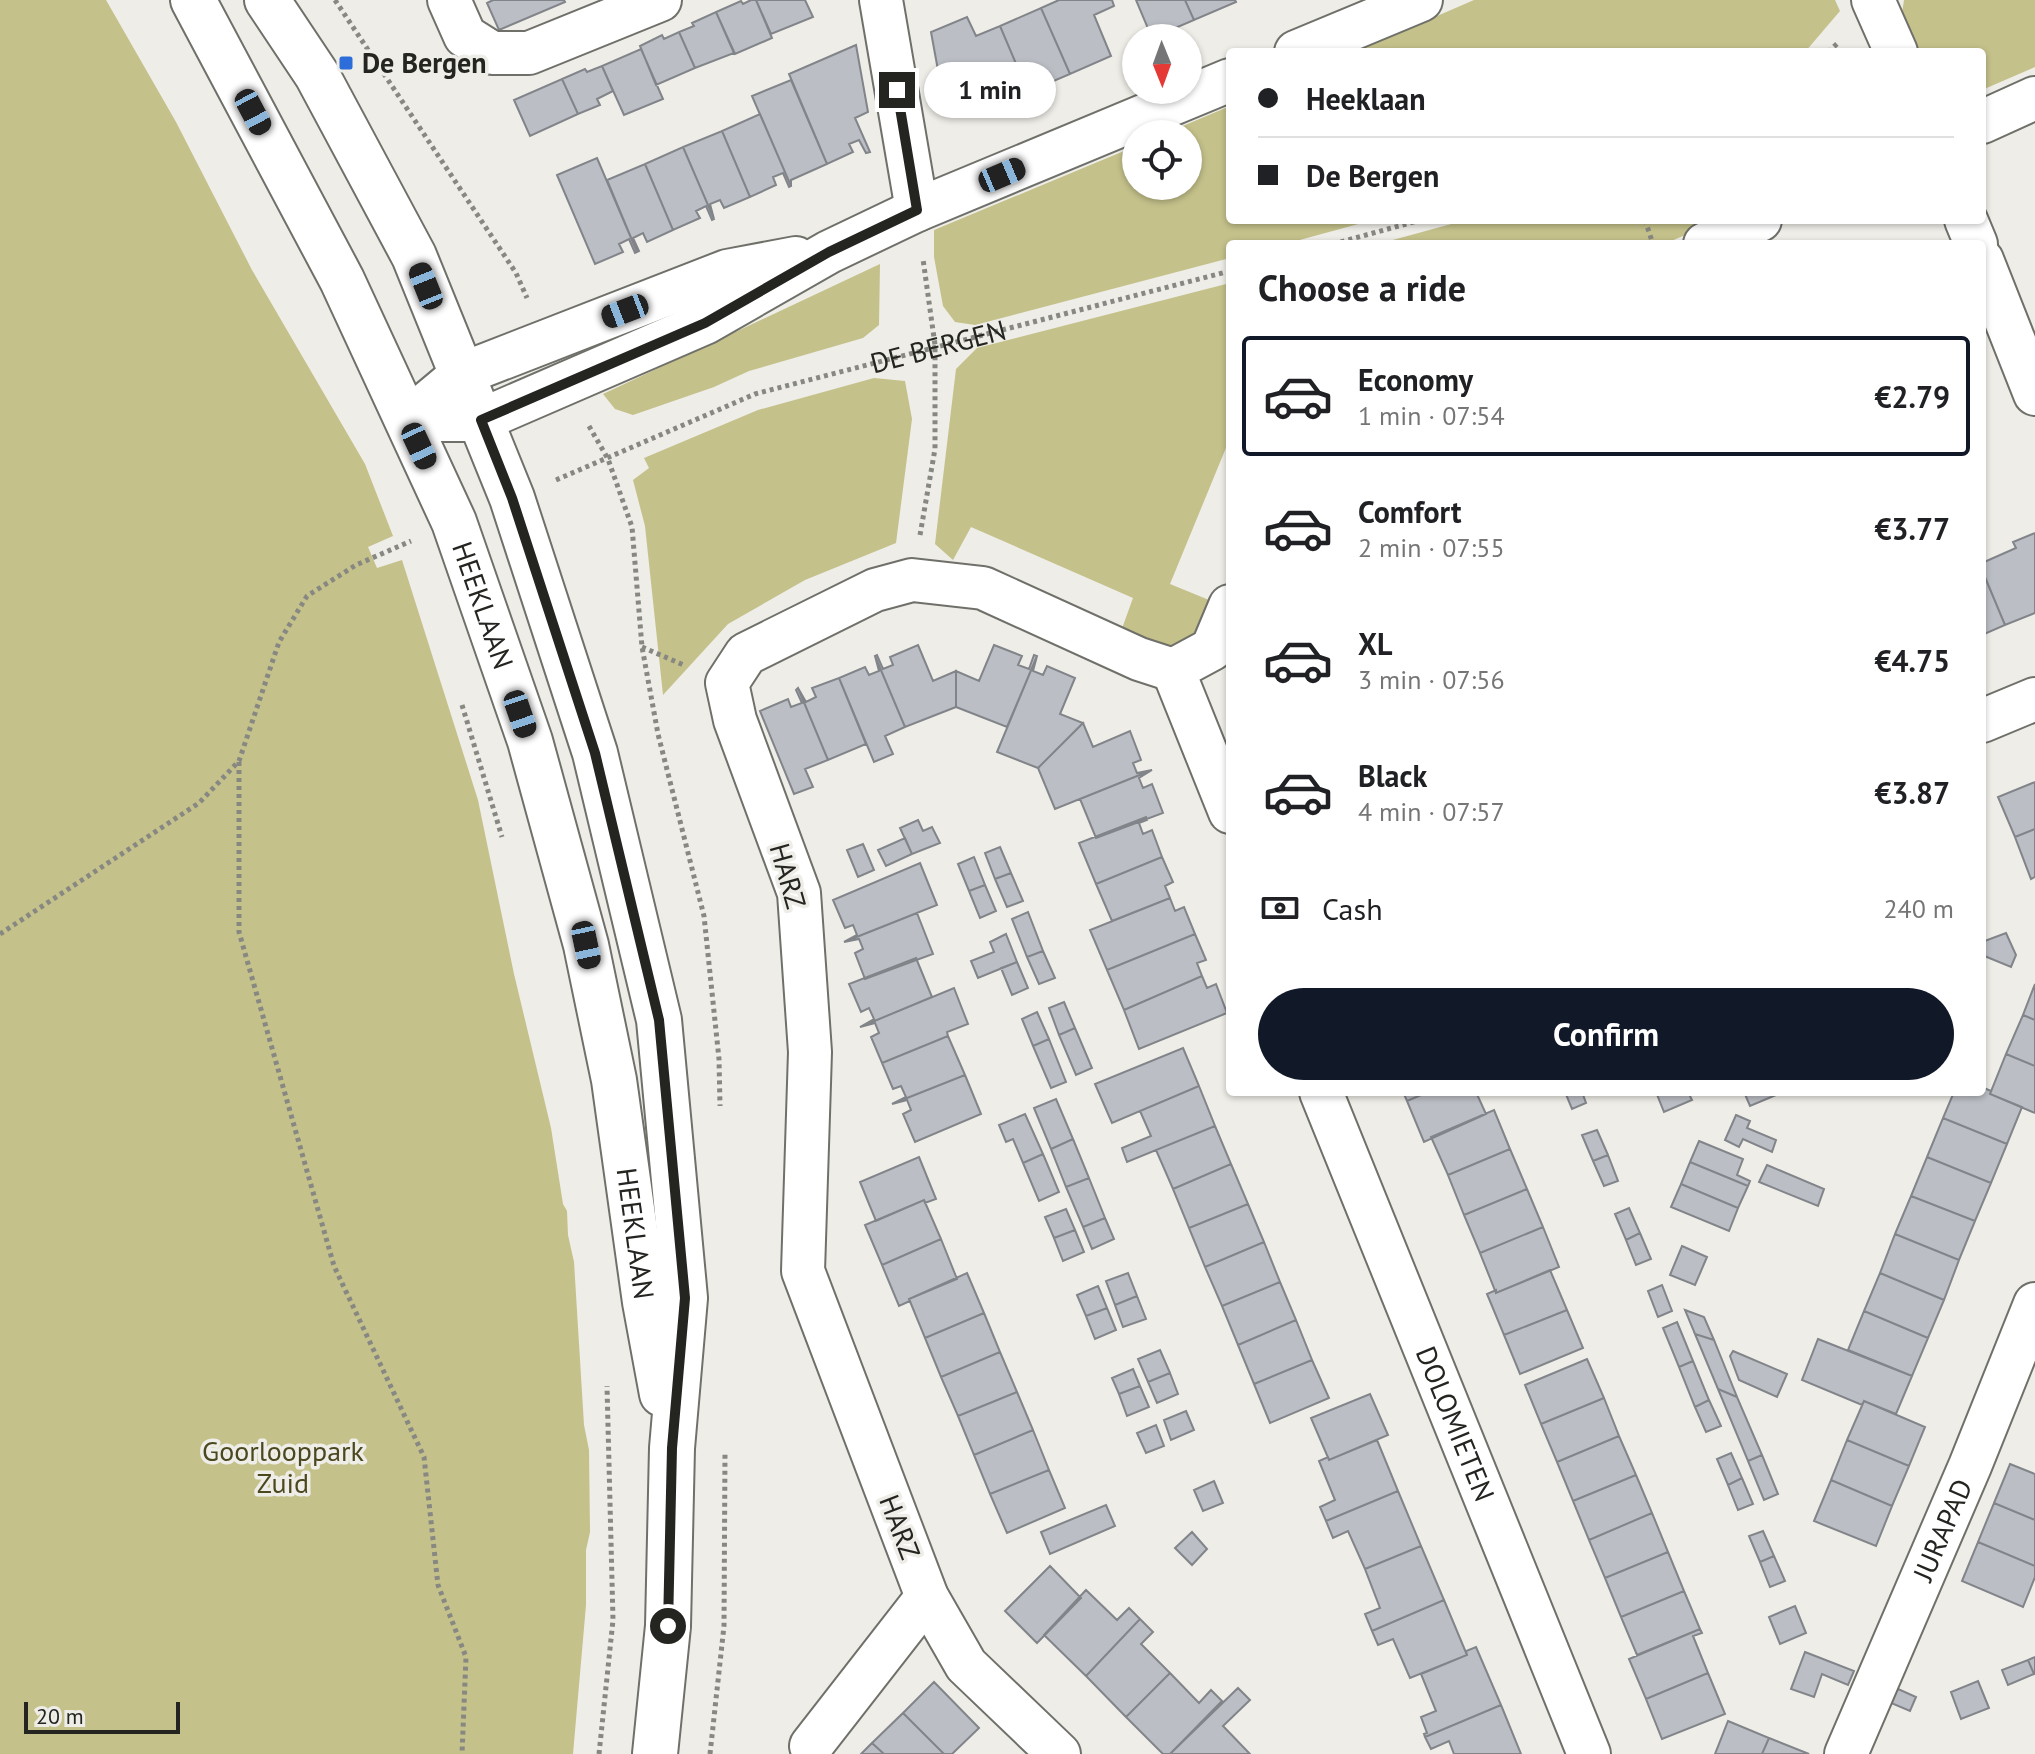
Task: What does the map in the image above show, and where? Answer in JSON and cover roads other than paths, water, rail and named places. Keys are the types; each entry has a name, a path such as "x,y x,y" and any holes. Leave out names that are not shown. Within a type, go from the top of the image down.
{"main road":[{"name":"HEEKLAAN","path":"193,0 342,280 454,522 530,741 586,945 614,1080 645,1302 672,1448"},
{"name":"HEEKLAAN","path":"267,0 317,75 414,256 512,498 595,753 659,1020 685,1298 672,1448 668,1626 655,1754"}],"street":[{"path":"449,0 465,36 492,53 529,53 660,0"},
{"path":"881,0 917,210"},
{"path":"1306,48 1421,0"},
{"path":"1873,0 1894,48"},
{"path":"407,420 481,420 705,323 829,252 917,210 1226,82"},
{"path":"1986,120 2035,98"},
{"path":"1714,240 1751,224"},
{"path":"407,420 462,374 727,271 829,252"},
{"path":"1986,270 2035,394"},
{"name":"HARZ","path":"1059,1754 966,1665 927,1597 803,1271 810,1052 799,893 735,720 727,683 746,654 875,590 912,580 983,588 1139,659 1173,670"},
{"path":"1226,616 1212,649 1173,670 1226,802"},
{"path":"1986,719 2035,699"},
{"name":"DOLOMIETEN","path":"1323,1096 1589,1754"},
{"name":"JURAPAD","path":"1846,1754 1970,1466 2035,1304"},
{"name":"HARZ","path":"811,1746 927,1597"}],"place":[{"name":"De Bergen","path":"346,63"}],"park label":[{"name":"Goorlooppark Zuid","path":"283,1467"}]}
